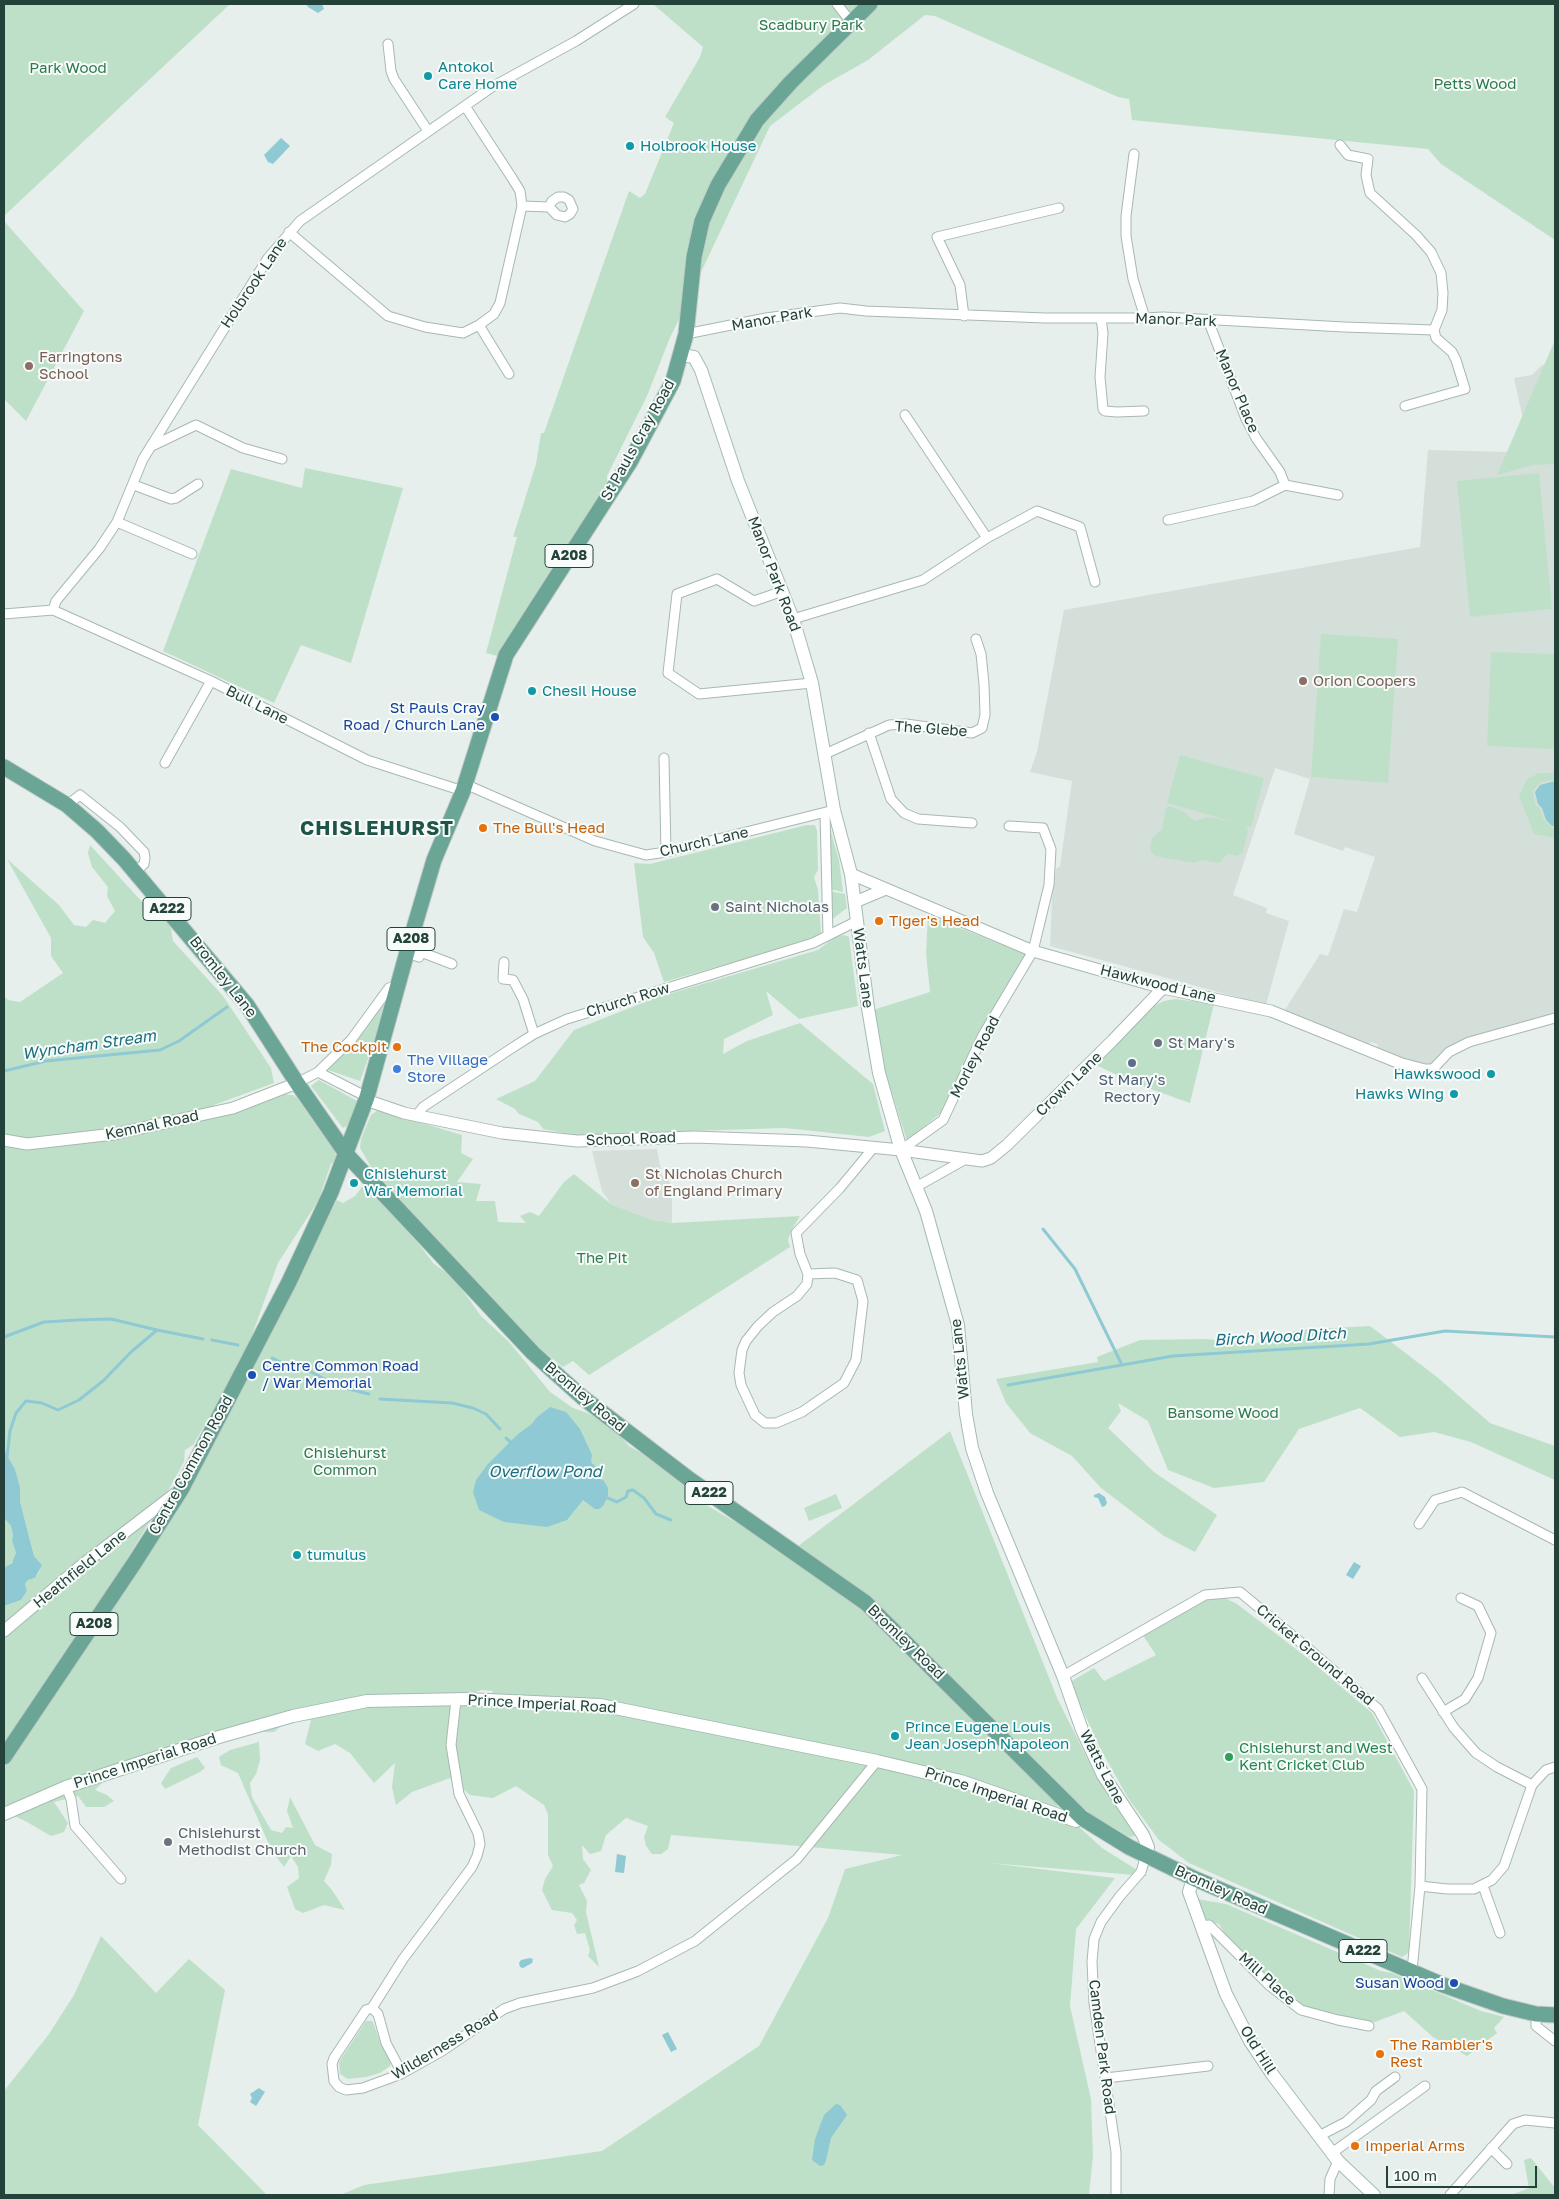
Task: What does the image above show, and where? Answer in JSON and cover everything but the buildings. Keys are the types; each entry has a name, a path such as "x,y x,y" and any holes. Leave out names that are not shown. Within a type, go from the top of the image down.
{"main road":[{"name":"St Pauls Cray Road","path":"464,787 509,650 630,462 673,381 682,355 686,334 694,257 702,221 718,185 758,120 780,94 870,4"},
{"name":"Manor Park Road","path":"682,355 694,357 701,370 738,481 794,619 812,683 825,754 829,812"},
{"name":"Bromley Lane","path":"4,766 66,805 97,830 135,872 248,1005 297,1083 347,1155"},
{"name":"A208","path":"347,1155 367,1099 434,860 464,787"},
{"name":"Watts Lane","path":"829,812 851,874 879,1073 901,1150 926,1211 958,1325 966,1414 972,1448 987,1493 1063,1676 1082,1730 1103,1775 1148,1847 1146,1855"},
{"name":"Centre Common Road","path":"4,1757 136,1562 181,1490 289,1282 347,1155"},
{"name":"Bromley Road","path":"347,1155 533,1353 567,1384 689,1479 866,1603 1082,1818 1146,1855 1193,1878 1475,1998 1536,2014"},
{"name":"Prince Imperial Road","path":"4,1814 66,1787 210,1740 293,1716 367,1701 456,1700 600,1705 877,1761 961,1781 1076,1821 1082,1818"},
{"name":"Old Hill","path":"1193,1878 1189,1892 1226,1994 1250,2041 1272,2074 1335,2157 1374,2195"},
{"name":"A222","path":"1536,2014 1555,2015"}],"street":[{"name":"Holbrook Lane","path":"53,610 56,601 99,550 117,522 143,459 268,258 300,220 492,87 576,41 634,4"},
{"path":"837,4 851,22"},
{"path":"388,44 391,71 394,79 428,130"},
{"path":"289,232 388,316 425,327 463,332 494,314 500,303 522,206 520,192 464,106"},
{"path":"1340,145 1348,155 1368,160 1366,175 1370,193 1416,235 1431,252 1441,273 1442,310 1434,330 1436,338 1452,352 1465,389 1405,406"},
{"path":"1134,154 1126,216 1126,236 1133,280 1145,318"},
{"path":"522,206 550,207"},
{"path":"964,316 960,285 937,237 1059,208"},
{"name":"Manor Park","path":"686,334 766,318 840,308 964,316 1101,318 1163,316 1208,320 1434,330"},
{"path":"1101,318 1103,333 1100,377 1103,409 1111,412 1144,411"},
{"name":"Manor Place","path":"1208,320 1246,419 1256,438 1280,472 1285,485"},
{"path":"479,324 509,374"},
{"path":"905,415 987,538"},
{"path":"152,446 196,425 243,448 282,459"},
{"path":"134,484 170,499 176,498 198,484"},
{"path":"1168,520 1253,501 1285,485 1338,495"},
{"path":"794,619 923,580 987,538 1037,510 1080,526 1095,582"},
{"path":"117,522 192,554"},
{"path":"783,590 754,601 717,580 677,594 668,672 699,694 812,683"},
{"path":"4,614 53,610"},
{"name":"Bull Lane","path":"53,610 211,682 367,760 464,787"},
{"name":"The Glebe","path":"825,754 889,725 906,724 972,733 982,728 985,715 984,684 981,654 976,639"},
{"path":"165,762 211,682"},
{"path":"869,733 891,799 904,813 918,819 972,823"},
{"path":"664,758 666,852"},
{"name":"Church Lane","path":"464,787 595,841 646,855 666,852 829,812"},
{"name":"Manor Park Road","path":"828,935 829,812"},
{"name":"Morley Road","path":"901,1150 943,1120 983,1035 1033,951 1049,885 1051,849 1043,828 1009,826"},
{"name":"Hawkwood Lane","path":"851,874 1033,951 1163,988 1271,1011 1402,1064 1432,1070"},
{"path":"854,902 886,889"},
{"name":"Church Row","path":"417,1115 423,1106 534,1034 566,1019 813,944 857,921"},
{"path":"407,953 419,957 420,952 452,964"},
{"path":"504,962 503,979 513,980 523,999 534,1034"},
{"path":"297,1083 318,1072 350,1040 389,988 399,984"},
{"name":"Crown Lane","path":"901,1150 964,1160 982,1161 990,1158 1007,1144 1112,1041 1163,988"},
{"path":"1432,1070 1449,1052 1470,1042 1555,1018"},
{"path":"318,1072 367,1099"},
{"name":"Kemnal Road","path":"4,1140 27,1144 114,1134 234,1108 297,1083"},
{"name":"School Road","path":"367,1099 392,1110 502,1133 577,1141 694,1137 807,1141 901,1150"},
{"path":"808,1274 835,1273 857,1280 863,1301 856,1360 844,1383 802,1412 776,1423 765,1423 755,1415 741,1385 739,1373 742,1350 746,1341 758,1326 772,1312 797,1296 807,1284 808,1274 800,1254 796,1232 840,1188 874,1147"},
{"name":"Crown Lane","path":"916,1187 964,1160"},
{"name":"Heathfield Lane","path":"4,1631 82,1565 181,1490"},
{"path":"1419,1524 1435,1500 1462,1492 1555,1540"},
{"name":"Cricket Ground Road","path":"1063,1676 1205,1595 1240,1592 1378,1709 1422,1789 1420,1886 1412,1971"},
{"path":"1443,1712 1465,1698 1478,1678 1491,1634 1478,1606 1461,1598"},
{"path":"1422,1678 1454,1728 1476,1753 1497,1767 1532,1785"},
{"name":"Wilderness Road","path":"456,1700 451,1745 459,1794 478,1833 480,1844 477,1856 472,1867 403,1959 372,2008 366,2010 334,2058 332,2070 334,2081 342,2089 355,2090 383,2082 402,2073 442,2051 504,2009 520,2003 593,1988 638,1972 695,1941 797,1859 877,1761"},
{"path":"1420,1886 1446,1889 1474,1889 1492,1880 1504,1866 1532,1785 1546,1770 1555,1767"},
{"path":"66,1787 71,1799 74,1826 121,1879"},
{"name":"Camden Park Road","path":"1116,2195 1116,2152 1094,2003 1092,1962 1094,1939 1101,1922 1141,1872 1146,1855"},
{"path":"1483,1886 1500,1932"},
{"name":"Mill Place","path":"1202,1926 1209,1925 1270,1986 1301,2010 1369,2026"},
{"path":"372,2008 378,2014 386,2043 402,2073"},
{"path":"1536,2014 1536,2026 1555,2041"},
{"path":"1106,2078 1208,2066"},
{"path":"1319,2136 1346,2122 1371,2100 1376,2091 1395,2077"},
{"path":"1329,2195 1330,2179 1335,2157 1424,2086"},
{"path":"1450,2195 1513,2124 1525,2120 1555,2123"},
{"path":"1491,2148 1507,2164"}],"shaded area":[{"name":"Orion Coopers","path":"1554,359 1555,1016 1462,1040 1447,1049 1429,1066 1425,1066 1379,1049 1377,1044 1372,1042 1368,1044 1283,1013 1320,954 1328,956 1344,909 1357,912 1375,857 1345,847 1343,851 1294,834 1310,779 1275,768 1233,895 1267,908 1266,913 1289,921 1266,1005 1050,946 1052,898 1056,869 1060,866 1072,781 1030,772 1037,752 1064,610 1420,547 1428,450 1509,452 1526,433 1514,378 1532,375 1541,366"},
{"name":"St Nicholas Church of England Primary","path":"657,1149 662,1176 668,1175 672,1195 672,1223 649,1219 611,1204 602,1191 592,1151"}],"green space":[{"name":"Park Wood","path":"4,4 230,4 4,216"},
{"name":"Petts Wood","path":"653,4 1555,4 1555,240 1441,164 1428,149 1132,120 1129,99 1118,97 935,16 925,15 868,60 824,85 770,126 669,340 647,396 607,476 607,487 501,657 486,653 517,537 513,537 536,464 541,433 544,433 629,191 640,198 645,194 674,123 665,117 700,57 703,47"},
{"name":"Farringtons School","path":"4,221 84,311 26,421 4,399"},
{"path":"1555,340 1555,464 1533,465 1497,475"},
{"path":"305,468 403,488 351,663 301,645 274,703 163,651 231,469 302,488"},
{"path":"1539,473 1552,609 1470,617 1457,481"},
{"path":"1321,634 1398,639 1388,783 1311,777"},
{"path":"1491,652 1555,654 1555,749 1487,746"},
{"path":"1180,755 1264,778 1251,827 1246,826 1248,830 1243,852 1237,856 1228,854 1220,863 1201,860 1194,863 1155,856 1151,851 1152,838 1162,829 1166,808 1169,806 1182,811 1195,821 1209,817 1238,823 1167,803"},
{"path":"1539,773 1555,773 1555,780 1540,782 1533,791 1535,804 1540,809 1544,820 1552,828 1555,828 1555,838 1534,834 1519,796 1527,779"},
{"path":"807,825 815,825 817,831 818,870 814,877 818,890 821,934 811,940 664,982 654,953 643,937 634,863 650,864"},
{"path":"830,829 839,860 843,892 829,889"},
{"name":"Chislehurst Common","path":"90,845 144,904 170,923 173,941 223,996 271,1068 274,1083 214,1105 216,1113 281,1094 293,1095 335,1152 337,1160 331,1164 318,1201 278,1263 248,1346 235,1374 193,1445 185,1450 184,1462 172,1484 97,1609 125,1579 337,1200 343,1203 355,1196 364,1184 418,1243 434,1264 454,1278 481,1316 510,1343 550,1392 573,1408 613,1427 629,1446 660,1464 701,1502 744,1527 785,1556 950,1431 1058,1700 1096,1776 1135,1835 1133,1837 1128,1836 1092,1815 1035,1767 1057,1804 1057,1808 1044,1810 1078,1826 1102,1848 1147,1876 989,1863 1115,1878 1076,1929 1070,2006 1091,2099 1093,2156 1089,2195 340,2195 364,2185 602,2151 759,2046 828,1918 845,1869 902,1855 671,1835 668,1849 661,1854 652,1854 646,1846 644,1837 648,1826 626,1818 606,1835 601,1851 590,1854 582,1845 583,1859 591,1870 584,1883 579,1885 587,1901 586,1912 599,1967 588,1956 590,1950 585,1933 577,1934 574,1925 577,1920 572,1913 552,1910 542,1890 545,1879 553,1866 548,1855 548,1814 544,1805 516,1786 493,1798 470,1795 450,1778 412,1792 396,1805 392,1787 395,1763 374,1783 350,1753 335,1744 318,1751 305,1744 311,1720 285,1723 274,1732 260,1732 253,1723 117,1768 95,1790 107,1795 114,1801 104,1807 86,1807 78,1796 54,1802 68,1823 64,1832 51,1836 4,1811 4,1769 18,1741 4,1753 4,1606 21,1600 27,1591 25,1584 28,1580 35,1578 41,1564 34,1556 20,1501 20,1487 15,1469 4,1450 4,996 8,1000 20,1002 63,973 51,956 51,938 7,859 59,905 74,925 86,927 93,920 105,923 115,911 107,896 108,887 92,867 88,853","holes":["482,1690 493,1691 490,1697 463,1704 457,1717 452,1714 450,1707 445,1703 453,1694 459,1692 468,1694"]},
{"path":"829,891 845,894 847,908 831,920"},
{"path":"928,915 1027,955 978,1035 942,1112 907,1141 883,1064 873,1010 930,992 926,953"},
{"path":"844,935 849,937 858,1006 799,1019 766,991 773,1015 724,1039 723,1054 747,1041 800,1023 873,1084 885,1131 869,1137 785,1128 690,1131 674,1134 575,1135 543,1129 538,1122 519,1114 515,1109 496,1099 535,1081 574,1030 655,998 818,950 835,937"},
{"path":"385,998 374,1042 360,1081 328,1070"},
{"path":"1176,999 1214,1004 1190,1103 1134,1083 1096,1065 1152,1007 1164,1001"},
{"path":"319,1080 357,1101 349,1125 343,1128 311,1086"},
{"name":"The Pit","path":"378,1110 462,1135 461,1153 473,1159 457,1182 481,1184 476,1201 495,1201 498,1222 526,1223 520,1216 530,1212 539,1216 564,1182 574,1174 611,1204 649,1219 672,1223 800,1216 788,1240 790,1247 589,1375 573,1361 563,1367 531,1341 378,1179 360,1148 361,1139 371,1115"},
{"name":"Bansome Wood","path":"1370,1326 1437,1377 1490,1423 1555,1446 1555,1480 1471,1442 1434,1432 1400,1437 1360,1408 1299,1429 1264,1482 1214,1488 1168,1470 1148,1421 1118,1403 1121,1411 1108,1428 1154,1472 1217,1515 1195,1552 1164,1536 1101,1488 1072,1456 1030,1433 1006,1403 996,1379 1098,1362 1097,1357 1140,1340 1205,1339 1254,1344 1298,1330"},
{"path":"836,1494 842,1508 809,1521 804,1508"},
{"path":"4,1518 11,1526 16,1553 15,1559 5,1569"},
{"path":"1225,1598 1237,1604 1305,1656 1372,1713 1414,1791 1409,1950 1402,1957 1189,1863 1159,1840 1128,1798 1099,1746 1070,1682 1094,1668 1104,1681 1156,1655 1142,1634 1206,1600"},
{"path":"259,1742 260,1760 256,1774 250,1783 252,1797 271,1830 282,1833 286,1827 293,1828 287,1811 290,1797 315,1845 332,1854 331,1865 324,1881 345,1910 324,1905 303,1913 295,1909 287,1887 299,1878 298,1867 291,1856 284,1867 271,1849 238,1773 221,1765 219,1757 230,1750"},
{"path":"197,1757 205,1768 165,1789 161,1783 171,1768"},
{"path":"1197,1899 1226,1904 1381,1971 1392,1973 1481,2011 1504,2017 1494,2028 1497,2033 1467,2056 1433,2037 1404,2011 1375,2022 1338,2018 1301,2008 1272,1985 1231,1944 1219,1924 1208,1921 1203,1916"},
{"path":"101,1936 156,1993 189,1959 225,1990 198,2125 267,2195 4,2195 4,2091 49,2034 74,1995"},
{"path":"366,2021 372,2021 382,2047 391,2060 390,2066 380,2073 348,2079 340,2074 339,2062"},
{"path":"1531,2158 1555,2188 1555,2195 1511,2195 1529,2188 1524,2160"}],"water":[{"path":"306,4 322,4 324,9 318,13"},
{"path":"281,138 290,146 273,164 268,162 264,155"},
{"path":"1555,781 1555,826 1552,826 1546,820 1542,808 1538,804 1535,792 1540,785"},
{"name":"Overflow Pond","path":"550,1407 566,1412 580,1429 592,1455 591,1462 596,1467 593,1475 604,1481 608,1488 608,1496 603,1506 595,1509 583,1500 567,1520 547,1527 504,1522 479,1510 473,1492 476,1480 488,1464 518,1434"},
{"path":"4,1450 15,1469 20,1487 20,1501 34,1556 42,1565 35,1578 28,1580 25,1584 27,1591 21,1600 4,1606 4,1568 12,1563 16,1553 12,1540 11,1526 4,1518"},
{"path":"1099,1493 1105,1497 1107,1503 1102,1507 1098,1498 1094,1497 1094,1495"},
{"path":"1354,1562 1361,1566 1353,1579 1346,1575"},
{"path":"617,1854 626,1856 624,1873 615,1872"},
{"path":"533,1959 532,1963 523,1968 520,1967 519,1963 521,1960"},
{"path":"668,2032 677,2049 671,2052 662,2035"},
{"path":"259,2088 265,2092 256,2106 250,2102 252,2098 250,2094"},
{"path":"836,2104 840,2105 847,2115 831,2138 826,2160 824,2165 820,2166 812,2160 815,2139 824,2115"}],"waterway":[{"name":"Wyncham Stream","path":"4,1071 46,1061 160,1050 179,1041 227,1007"},
{"path":"1043,1229 1075,1269 1122,1365"},
{"path":"4,1337 44,1322 78,1320 111,1319 157,1330"},
{"path":"7,1457 10,1431 16,1413 26,1401 42,1403 58,1410 79,1400 103,1381 131,1352 157,1330 203,1339"},
{"name":"Birch Wood Ditch","path":"1008,1385 1173,1356 1369,1344 1445,1331 1555,1337"},
{"path":"212,1340 238,1345"},
{"path":"272,1358 289,1366 304,1368 337,1386 369,1394"},
{"path":"380,1399 452,1403 473,1408 486,1414 500,1429"},
{"path":"506,1438 514,1445"},
{"path":"603,1496 617,1502 626,1497 628,1491 633,1490 644,1498 656,1514 671,1520"}],"place":[{"name":"Antokol Care Home","path":"428,76"},
{"name":"Holbrook House","path":"630,146"},
{"name":"Farringtons School","path":"29,366"},
{"name":"Orion Coopers","path":"1303,681"},
{"name":"Chesil House","path":"532,691"},
{"name":"St Pauls Cray Road / Church Lane","path":"495,717"},
{"name":"The Bull's Head","path":"483,828"},
{"name":"Saint Nicholas","path":"715,907"},
{"name":"Tiger's Head","path":"879,921"},
{"name":"St Mary's","path":"1158,1043"},
{"name":"The Cockpit","path":"397,1047"},
{"name":"St Mary's Rectory","path":"1132,1063"},
{"name":"The Village Store","path":"397,1069"},
{"name":"Hawkswood","path":"1491,1074"},
{"name":"Hawks Wing","path":"1454,1094"},
{"name":"Chislehurst War Memorial","path":"354,1183"},
{"name":"St Nicholas Church of England Primary","path":"635,1183"},
{"name":"Centre Common Road / War Memorial","path":"252,1375"},
{"name":"tumulus","path":"297,1555"},
{"name":"Prince Eugene Louis Jean Joseph Napoleon","path":"895,1736"},
{"name":"Chislehurst and West Kent Cricket Club","path":"1229,1757"},
{"name":"Chislehurst Methodist Church","path":"168,1842"},
{"name":"Susan Wood","path":"1454,1983"},
{"name":"The Rambler's Rest","path":"1380,2054"},
{"name":"Imperial Arms","path":"1355,2146"}],"district":[{"name":"CHISLEHURST","path":"377,829"}],"park label":[{"name":"Scadbury Park","path":"811,25"}]}
